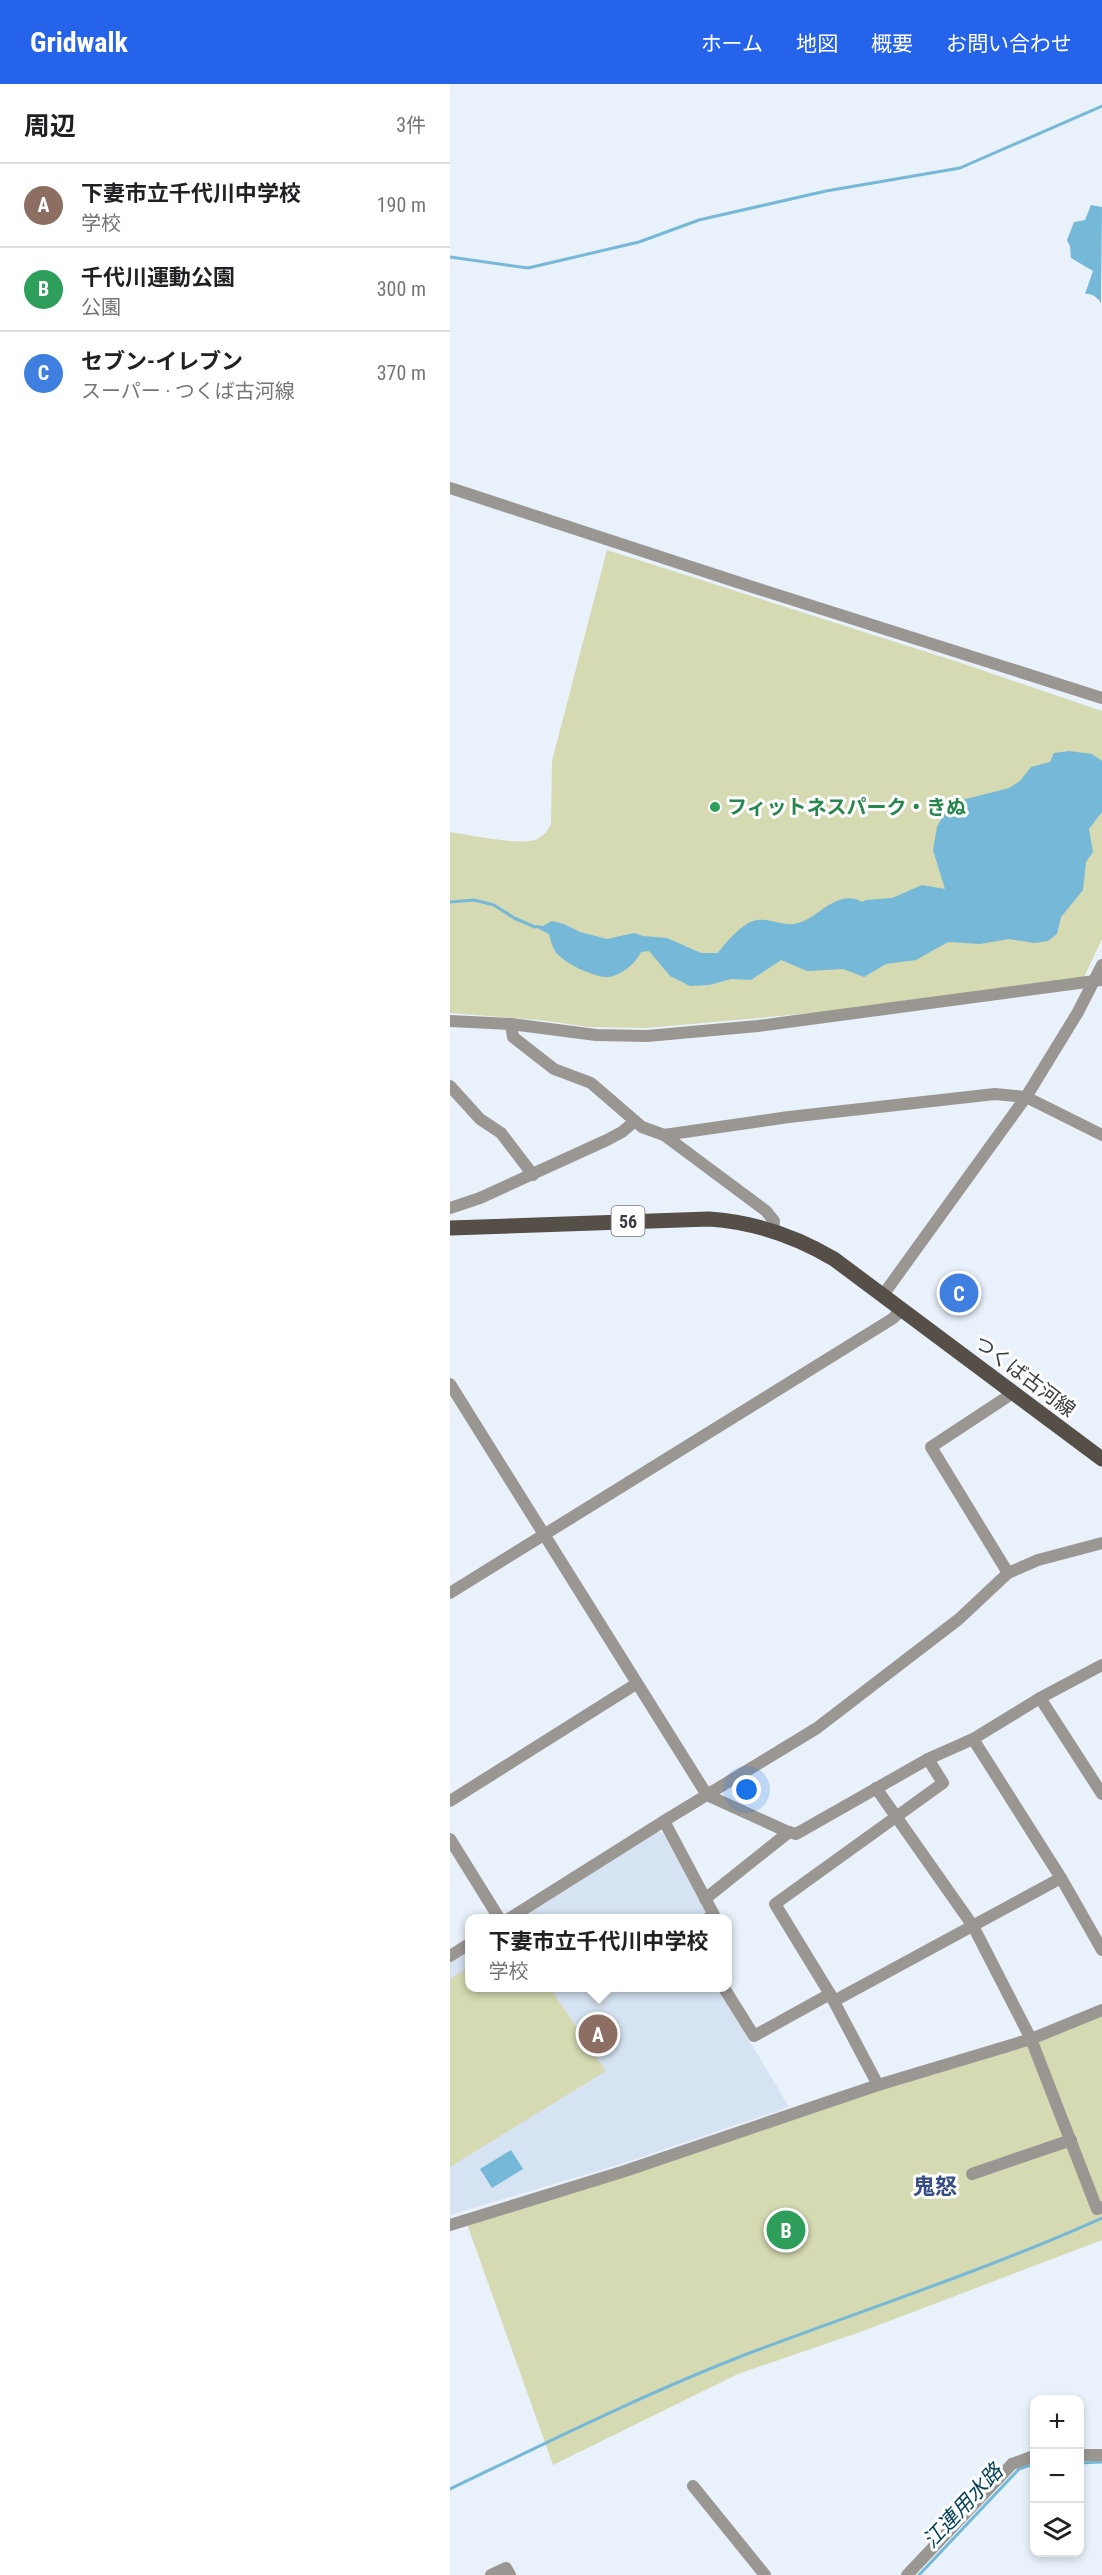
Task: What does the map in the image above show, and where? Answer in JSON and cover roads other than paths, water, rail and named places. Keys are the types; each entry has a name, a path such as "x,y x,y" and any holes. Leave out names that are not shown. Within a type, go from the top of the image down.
{"main road":[{"name":"つくば古河線","path":"450,1228 709,1219 742,1222 773,1230 818,1250 883,1295 1102,1459"}],"street":[{"path":"450,488 1102,698"},
{"path":"883,1295 1026,1097 1099,983 1102,965"},
{"path":"450,1021 511,1024 596,1035 647,1036 758,1026 1099,983"},
{"path":"511,1024 513,1037 554,1069 591,1083 635,1121 650,1131 664,1135 766,1211 774,1221 773,1230"},
{"path":"450,1086 480,1119 501,1133 533,1175"},
{"path":"664,1135 742,1123 982,1094 1026,1097 1102,1135"},
{"path":"450,1208 533,1175 607,1140 622,1132 635,1121"},
{"path":"450,1593 892,1319 902,1310"},
{"path":"450,1384 707,1794 789,1832 796,1833 928,1759 973,1739 1040,1698 1102,1665"},
{"path":"1008,1573 931,1447 1013,1393"},
{"path":"516,1914 827,1721 959,1619 1008,1573 1038,1560 1102,1542"},
{"path":"450,1802 636,1684"},
{"path":"1040,1698 1102,1794"},
{"path":"973,1739 1061,1878 1102,1950"},
{"path":"878,2085 832,1997 775,1904 898,1817 943,1782 928,1759"},
{"path":"876,1788 973,1926 1030,2039 1097,2209 1102,2207"},
{"path":"664,1821 713,1914"},
{"path":"705,1899 789,1832"},
{"path":"450,1839 497,1914"},
{"path":"726,1992 754,2036 973,1926 1061,1878"},
{"path":"450,1956 465,1947"},
{"path":"450,2225 625,2171 878,2085 1030,2039 1102,2010"},
{"path":"972,2174 1071,2140"},
{"path":"1084,2455 1102,2455"},
{"path":"907,2575 1012,2464 1030,2458"},
{"path":"693,2486 765,2575"},
{"path":"491,2575 506,2568 510,2575"}],"water":[{"path":"1091,205 1102,207 1101,303 1094,296 1085,294 1093,271 1071,258 1067,240 1074,222 1085,220"},
{"path":"1069,751 1092,754 1102,761 1102,812 1089,829 1093,852 1086,862 1083,890 1061,917 1057,934 1048,941 1034,943 1009,939 980,944 948,942 916,960 886,964 864,977 843,969 807,971 781,960 751,980 731,979 709,985 690,986 670,976 649,951 641,952 628,968 614,976 603,977 588,972 559,956 549,934 535,927 552,921 607,939 634,933 667,938 701,953 718,953 738,930 753,921 798,923 828,905 844,899 862,902 892,898 922,885 945,889 933,850 937,827 950,803 1009,788 1020,781 1031,767 1050,762 1054,753"},
{"path":"511,2150 523,2169 492,2188 480,2169"}],"waterway":[{"path":"450,257 528,268 639,242 699,220 826,191 960,168 1102,106"},
{"path":"450,902 474,900 494,905 514,918 535,927"},
{"path":"450,2489 597,2418 709,2369 970,2272 1102,2218"},
{"name":"江連用水路","path":"1084,2463 1102,2462"},
{"name":"江連用水路","path":"919,2575 1019,2469 1030,2465"}],"place":[{"name":"フィットネスパーク・きぬ","path":"715,807"},
{"name":"セブン-イレブン","path":"959,1293"},
{"name":"下妻市立千代川中学校","path":"598,2034"},
{"name":"千代川運動公園","path":"786,2230"}],"district":[{"name":"鬼怒","path":"935,2186"}]}
